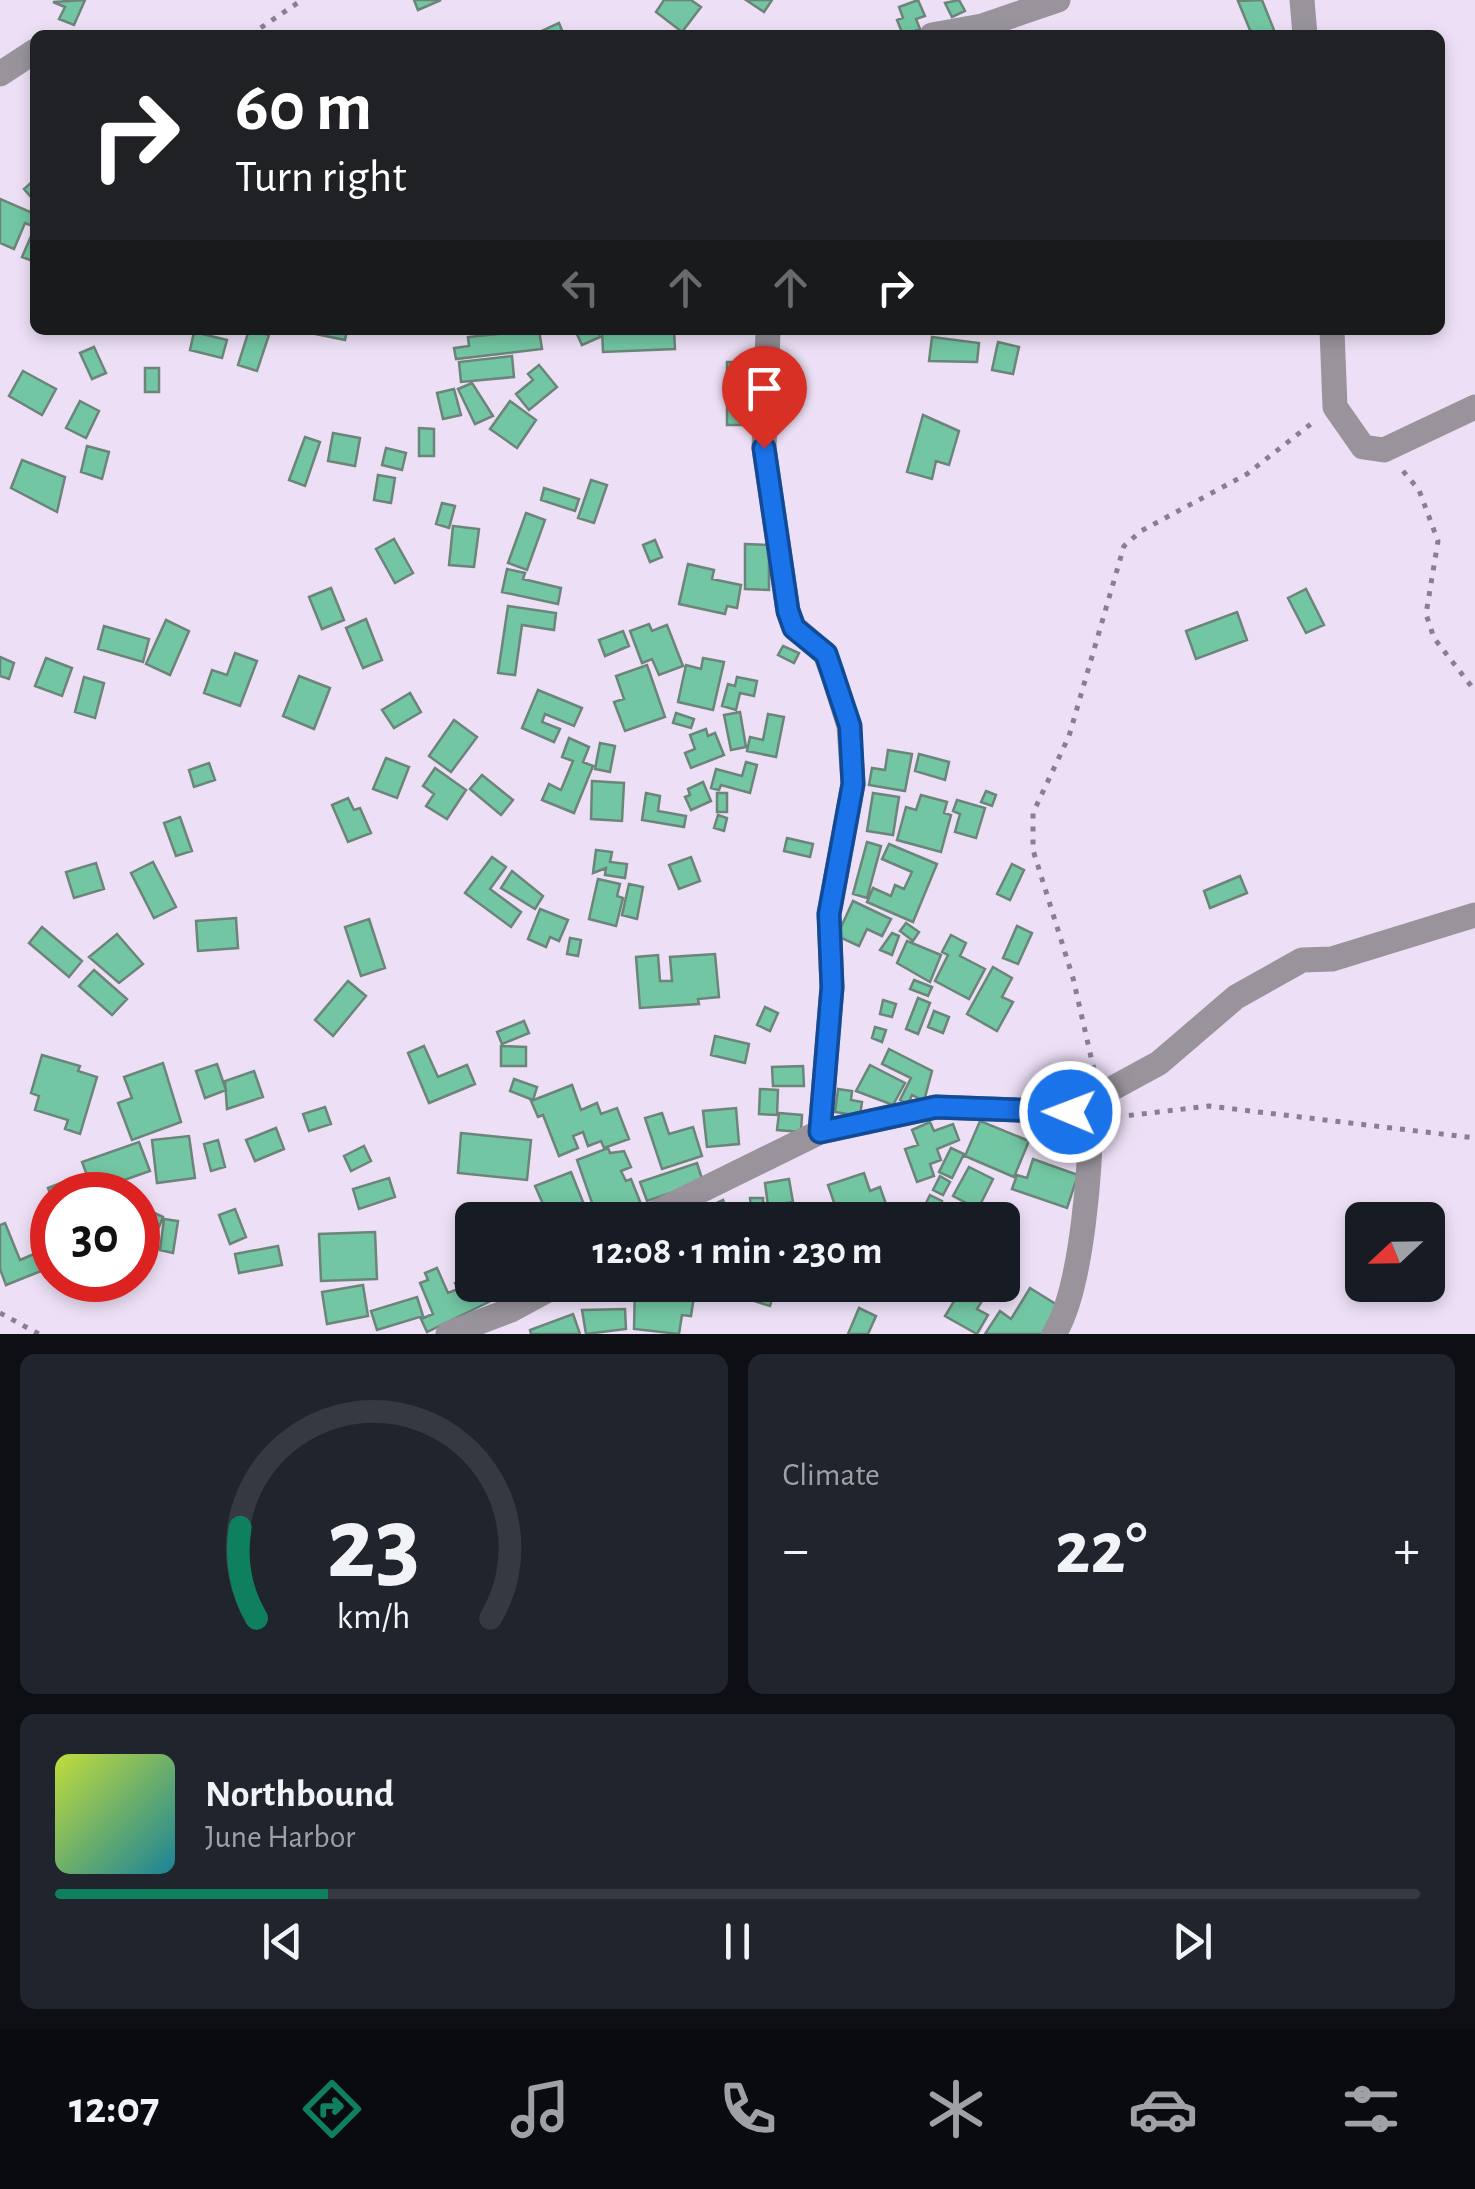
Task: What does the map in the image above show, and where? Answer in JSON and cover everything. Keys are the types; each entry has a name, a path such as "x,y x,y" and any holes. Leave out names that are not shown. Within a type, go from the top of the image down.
{"street":[{"path":"960,30 1058,0"},
{"path":"1302,0 1305,30"},
{"path":"0,74 30,54"},
{"path":"768,335 764,448 788,611 794,628 826,654 850,726 853,784 829,914 832,987 820,1132"},
{"path":"1332,335 1334,406 1364,447 1384,450 1475,407"},
{"path":"677,1202 820,1132 936,1107 1070,1112 1093,1105 1159,1063 1236,997 1302,960 1332,959 1475,915"},
{"path":"1054,1334 1070,1297 1092,1140 1093,1105"},
{"path":"448,1334 526,1302"}],"path":[{"path":"257,30 302,0"},
{"path":"1334,406 1247,474 1141,531 1124,546 1069,736 1034,813 1033,850 1073,978 1093,1105 1208,1106 1475,1138"},
{"path":"1384,450 1419,490 1433,520 1438,542 1426,614 1444,656 1475,691"},
{"path":"0,1313 39,1334"}],"building":[{"path":"85,0 74,25 59,19 65,7 53,2"},
{"path":"414,0 441,0 418,10"},
{"path":"664,0 691,0 701,7 684,30 656,12"},
{"path":"746,0 772,0 764,12"},
{"path":"918,0 925,16 916,19 920,29 901,30 897,20 903,18 899,7"},
{"path":"959,0 965,11 952,17 945,3"},
{"path":"1262,0 1274,30 1250,30 1238,1"},
{"path":"559,23 562,30 544,30"},
{"path":"0,199 30,212 30,225 25,223 14,249 0,243"},
{"path":"30,239 30,260 22,257"},
{"path":"193,335 227,340 222,358 190,350"},
{"path":"247,335 269,335 257,371 238,365"},
{"path":"320,335 346,335 345,340"},
{"path":"540,335 542,349 456,359 454,348 469,346 468,337"},
{"path":"577,335 599,335 600,337 582,345"},
{"path":"602,335 674,335 675,349 603,352"},
{"path":"932,337 979,343 977,362 929,361"},
{"path":"998,342 1019,347 1013,374 992,370"},
{"path":"94,347 106,373 92,379 80,353"},
{"path":"512,356 514,377 461,382 459,362"},
{"path":"727,362 753,362 754,425 727,425"},
{"path":"539,365 557,387 529,410 516,394 533,380 528,374"},
{"path":"145,368 159,368 159,392 145,392"},
{"path":"23,371 56,389 42,415 9,396"},
{"path":"472,383 493,416 475,424 458,389"},
{"path":"454,389 461,415 443,419 437,393"},
{"path":"80,401 99,411 86,438 66,428"},
{"path":"510,401 536,420 517,448 490,429"},
{"path":"923,415 959,431 949,465 936,461 932,479 907,472"},
{"path":"419,428 434,429 434,456 419,456"},
{"path":"333,433 360,438 355,466 328,461"},
{"path":"305,437 320,442 305,486 289,480"},
{"path":"87,446 109,452 102,479 81,472"},
{"path":"386,448 406,453 402,470 382,465"},
{"path":"22,460 65,477 57,512 11,488"},
{"path":"378,475 395,478 391,503 374,500"},
{"path":"591,480 607,485 594,523 578,518"},
{"path":"544,488 579,499 575,511 541,500"},
{"path":"442,503 455,506 449,528 436,524"},
{"path":"526,513 545,520 527,570 508,563"},
{"path":"453,526 479,529 474,567 449,565"},
{"path":"394,539 413,573 395,583 376,549"},
{"path":"655,540 662,557 650,562 643,545"},
{"path":"745,544 769,545 769,590 745,589"},
{"path":"688,564 714,570 712,579 741,585 737,608 727,606 725,614 679,604"},
{"path":"507,569 525,573 523,579 561,588 558,604 502,592"},
{"path":"331,588 344,620 322,629 309,597"},
{"path":"1306,589 1324,625 1306,633 1288,598"},
{"path":"508,606 556,613 554,630 522,625 515,675 498,673"},
{"path":"1237,612 1247,640 1196,659 1186,631"},
{"path":"366,619 382,660 363,668 346,628"},
{"path":"166,620 189,631 170,675 146,664"},
{"path":"649,624 652,631 667,625 683,666 659,675 652,659 642,663 630,631"},
{"path":"104,626 149,639 143,662 98,649"},
{"path":"623,631 629,646 605,656 599,640"},
{"path":"783,646 799,653 794,663 778,655"},
{"path":"235,653 257,661 240,706 204,693 212,670 227,675"},
{"path":"0,657 14,663 9,679 0,676"},
{"path":"46,658 72,668 62,696 35,686"},
{"path":"703,658 724,662 713,710 678,702 686,665 701,669"},
{"path":"647,665 665,717 625,731 614,702 624,699 616,676"},
{"path":"299,676 330,688 314,729 283,716"},
{"path":"84,677 104,683 95,718 75,712"},
{"path":"737,677 757,681 754,696 740,693 736,710 722,706 728,684 735,686"},
{"path":"538,690 582,708 574,726 545,714 542,722 560,729 554,742 522,728"},
{"path":"410,693 421,712 394,728 382,710"},
{"path":"740,712 746,747 731,750 724,715"},
{"path":"676,713 694,719 691,728 673,723"},
{"path":"768,714 784,717 776,757 747,751 750,737 763,740"},
{"path":"454,720 477,737 451,772 429,756"},
{"path":"706,729 708,736 715,733 724,755 691,768 685,753 695,749 690,735"},
{"path":"569,738 589,747 583,762 593,766 574,813 542,800 549,784 561,790 573,761 562,757"},
{"path":"600,743 615,746 610,772 595,769"},
{"path":"888,750 912,754 905,791 869,785 872,768 885,770"},
{"path":"919,754 949,762 945,780 915,771"},
{"path":"386,758 409,767 397,798 373,789"},
{"path":"746,762 757,765 750,793 721,785 719,790 711,788 716,769 742,776"},
{"path":"209,763 215,780 194,787 189,770"},
{"path":"435,768 466,790 447,819 426,806 434,794 423,786"},
{"path":"482,775 513,800 501,815 470,789"},
{"path":"592,781 624,783 622,821 591,819"},
{"path":"703,782 711,801 691,810 685,797 690,795 688,789"},
{"path":"986,791 996,795 992,806 981,802"},
{"path":"646,793 660,796 658,811 686,816 684,827 642,820"},
{"path":"717,793 727,793 727,812 717,812"},
{"path":"873,793 899,797 893,835 867,831"},
{"path":"921,795 947,802 944,813 951,815 941,852 897,840 906,807 916,810"},
{"path":"348,798 354,810 360,808 371,833 348,842 332,805"},
{"path":"957,800 985,808 976,838 955,832 960,814 953,811"},
{"path":"718,815 727,818 724,831 714,828"},
{"path":"180,817 192,851 176,856 164,823"},
{"path":"787,838 813,844 810,857 784,851"},
{"path":"867,842 881,846 867,898 853,894"},
{"path":"889,844 937,864 913,922 867,902 873,888 891,896 895,885 904,889 912,872 882,859"},
{"path":"596,850 612,852 610,862 627,864 625,878 605,875 606,868 593,873"},
{"path":"492,857 506,867 490,889 521,912 511,927 465,893"},
{"path":"691,857 700,881 679,889 669,865"},
{"path":"153,862 176,907 154,918 131,873"},
{"path":"96,863 104,889 74,898 66,872"},
{"path":"1012,864 1024,870 1010,900 997,894"},
{"path":"512,871 543,896 535,909 501,888"},
{"path":"1240,876 1247,893 1210,908 1204,891"},
{"path":"598,879 620,884 617,896 623,898 616,926 589,919"},
{"path":"629,884 643,887 637,919 622,915"},
{"path":"853,901 891,919 882,936 867,929 859,946 837,936"},
{"path":"540,909 568,920 559,941 550,937 546,947 528,939"},
{"path":"236,918 238,948 198,951 196,921"},
{"path":"369,919 385,968 361,976 345,927"},
{"path":"906,923 919,932 913,941 900,931"},
{"path":"1017,926 1032,933 1018,964 1003,958"},
{"path":"42,927 82,961 69,977 29,943"},
{"path":"892,933 899,936 892,955 880,950"},
{"path":"117,934 143,964 119,983 89,957"},
{"path":"951,935 966,943 960,956 985,969 969,999 935,981 948,955 942,952"},
{"path":"570,938 581,940 578,956 567,954"},
{"path":"907,941 941,955 930,982 897,963"},
{"path":"715,954 719,997 698,999 699,1004 640,1008 636,957 658,955 660,981 672,981 670,957"},
{"path":"993,967 1012,978 1002,997 1013,1002 997,1031 967,1014"},
{"path":"94,970 127,999 112,1015 79,986"},
{"path":"914,980 932,987 928,996 910,989"},
{"path":"348,981 366,996 333,1036 315,1020"},
{"path":"918,998 930,1003 918,1034 906,1029"},
{"path":"883,1000 896,1004 892,1017 880,1014"},
{"path":"765,1007 778,1013 770,1031 757,1025"},
{"path":"934,1011 949,1017 943,1033 928,1027"},
{"path":"524,1021 529,1033 502,1044 497,1032"},
{"path":"875,1027 886,1030 882,1042 872,1038"},
{"path":"715,1036 749,1044 745,1063 711,1055"},
{"path":"424,1046 438,1077 467,1065 475,1084 429,1103 408,1053"},
{"path":"501,1046 526,1047 526,1066 501,1066"},
{"path":"889,1049 932,1071 924,1101 912,1095 908,1104 900,1100 911,1078 882,1064"},
{"path":"42,1055 80,1066 78,1071 97,1077 80,1134 65,1129 68,1120 35,1110 39,1096 31,1093"},
{"path":"163,1063 181,1122 132,1140 118,1103 132,1098 124,1077"},
{"path":"217,1064 226,1090 205,1098 196,1071"},
{"path":"870,1065 905,1083 893,1105 856,1091"},
{"path":"803,1066 804,1086 773,1086 772,1067"},
{"path":"254,1071 263,1097 227,1109 225,1081"},
{"path":"514,1079 537,1087 533,1100 510,1091"},
{"path":"572,1085 581,1110 597,1103 601,1114 617,1108 629,1139 604,1148 601,1141 588,1146 583,1132 573,1136 578,1148 559,1156 543,1115 538,1117 531,1101"},
{"path":"760,1089 778,1090 777,1115 759,1114"},
{"path":"838,1089 852,1091 851,1100 862,1102 860,1116 835,1112"},
{"path":"325,1107 331,1124 309,1131 303,1114"},
{"path":"736,1108 739,1144 707,1147 703,1111"},
{"path":"662,1113 669,1134 693,1127 702,1156 662,1169 645,1118"},
{"path":"779,1113 802,1115 801,1132 777,1130"},
{"path":"980,1121 1029,1141 1014,1177 965,1156"},
{"path":"930,1122 934,1131 953,1124 959,1140 937,1149 941,1160 930,1164 934,1176 917,1182 905,1149 918,1145 912,1130"},
{"path":"276,1128 284,1149 255,1161 246,1140"},
{"path":"461,1133 531,1140 527,1180 458,1173"},
{"path":"189,1136 195,1178 160,1183 152,1140"},
{"path":"218,1140 225,1167 211,1171 204,1144"},
{"path":"139,1142 150,1171 86,1172 82,1162"},
{"path":"364,1146 371,1161 351,1171 344,1156"},
{"path":"608,1148 610,1153 624,1151 631,1167 621,1171 626,1181 631,1179 640,1202 592,1202 577,1160"},
{"path":"951,1148 964,1154 952,1178 939,1172"},
{"path":"1033,1159 1078,1175 1067,1208 1012,1189 1017,1175 1027,1178"},
{"path":"697,1163 703,1182 647,1201 640,1182"},
{"path":"969,1167 993,1179 982,1202 965,1202 953,1196"},
{"path":"571,1172 583,1202 542,1202 535,1186"},
{"path":"864,1173 870,1191 880,1187 885,1202 834,1202 828,1185"},
{"path":"940,1176 950,1182 943,1195 933,1190"},
{"path":"389,1178 395,1197 359,1209 353,1189"},
{"path":"789,1179 793,1202 767,1202 765,1183"},
{"path":"235,1209 246,1237 230,1244 219,1215"},
{"path":"164,1219 178,1221 173,1253 160,1250"},
{"path":"5,1223 20,1260 30,1256 30,1275 6,1285 0,1269 0,1225"},
{"path":"375,1232 377,1279 321,1281 319,1234"},
{"path":"278,1246 282,1265 239,1273 235,1254"},
{"path":"437,1268 448,1293 455,1290 455,1302 489,1302 427,1332 421,1319 433,1314 420,1283 428,1280 425,1273"},
{"path":"363,1285 368,1316 327,1324 322,1292"},
{"path":"1030,1288 1062,1308 1046,1334 985,1334 1000,1311 1011,1319"},
{"path":"417,1297 423,1316 377,1330 371,1311"},
{"path":"635,1302 693,1302 691,1316 682,1315 679,1334 634,1329"},
{"path":"954,1302 981,1302 977,1309 988,1315 977,1334 945,1316"},
{"path":"859,1308 876,1316 868,1334 848,1334"},
{"path":"625,1309 626,1329 586,1334 582,1310"},
{"path":"573,1314 580,1334 531,1334 530,1330"}],"route":[{"path":"764,448 788,611 794,628 826,654 850,726 853,784 829,914 832,987 820,1132 936,1107 1070,1112"}]}
